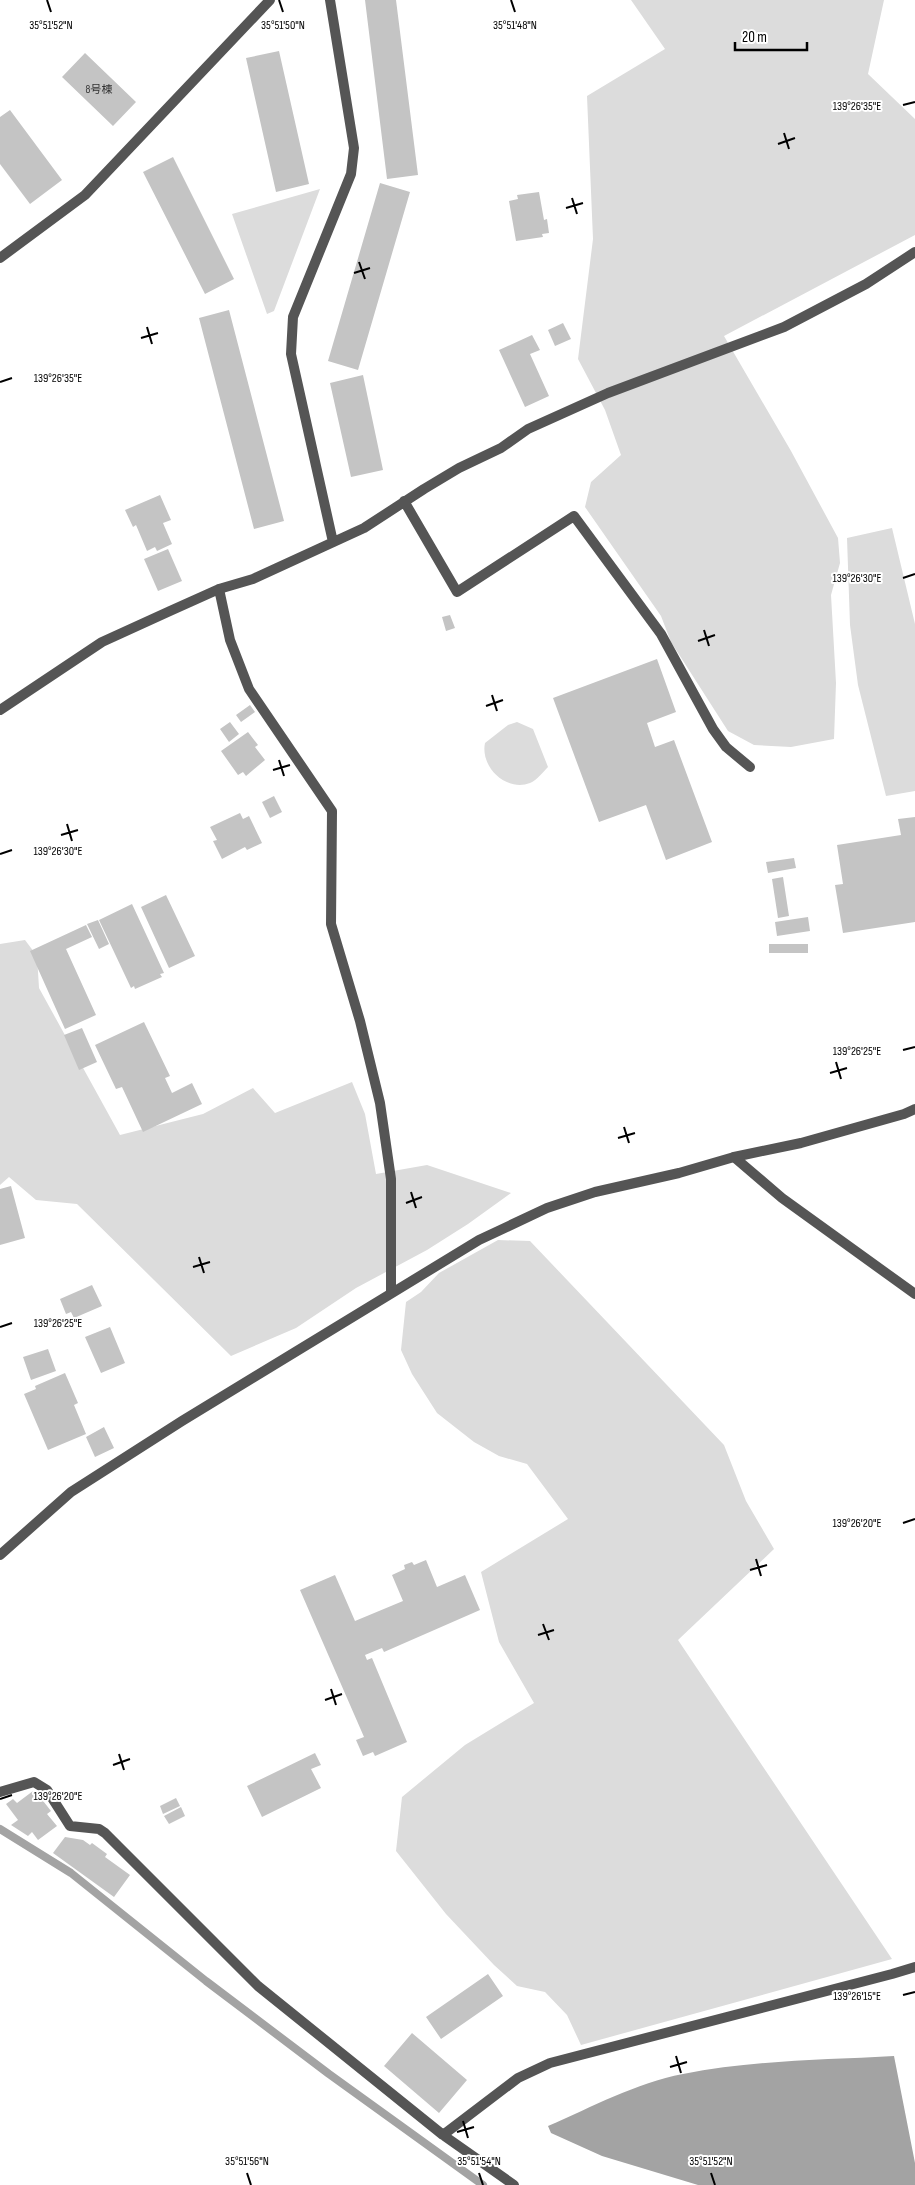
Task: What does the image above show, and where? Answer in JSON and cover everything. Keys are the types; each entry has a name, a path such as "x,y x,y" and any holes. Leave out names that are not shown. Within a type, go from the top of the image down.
{"street":[{"path":"0,258 85,195 270,0"},
{"path":"330,0 354,148 351,174 292,317 291,354 333,542"},
{"path":"0,710 102,642 219,589 253,579 364,528 404,501 459,468 501,448 528,429 608,393 784,328 866,284 915,252"},
{"path":"404,501 457,592 574,516 661,634 713,729 726,747 750,767"},
{"path":"219,589 230,640 249,689 332,811 331,924 360,1022 380,1103 391,1179 391,1293"},
{"path":"0,1555 70,1492 190,1415 480,1240 547,1208 595,1192 679,1173 734,1157 801,1143 904,1114 915,1108"},
{"path":"734,1157 782,1198 915,1294"},
{"path":"0,1792 34,1782 47,1790 70,1826 99,1829 105,1832 258,1986 443,2135 514,2185"},
{"path":"443,2135 518,2078 550,2063 915,1967"}],"shaded area":[{"path":"631,0 884,0 868,74 915,119 915,235 724,336 791,451 838,538 840,563 831,595 836,683 834,739 791,747 754,745 728,731 671,642 661,616 585,507 591,482 621,455 605,410 578,359 593,239 587,96 665,49"},
{"path":"320,189 274,311 267,314 232,214"},
{"path":"892,528 915,624 915,791 886,796 858,685 850,625 847,538"},
{"path":"517,722 533,729 548,767 533,782 521,785 504,781 497,775 491,769 485,752 485,743 508,725"},
{"path":"25,940 37,956 39,988 120,1135 203,1114 253,1088 275,1113 352,1082 365,1114 376,1174 427,1165 511,1193 468,1224 427,1250 356,1288 296,1328 231,1356 77,1204 36,1200 9,1177 0,1185 0,944"},
{"path":"498,1240 530,1241 724,1445 746,1501 774,1549 678,1640 892,1959 581,2045 567,2015 545,1992 517,1986 494,1965 446,1914 396,1851 402,1797 465,1745 534,1703 499,1642 481,1572 568,1519 527,1464 499,1456 474,1442 437,1413 412,1374 401,1350 406,1302 421,1292 439,1273"},
{"path":"894,2056 915,2163 915,2185 698,2185 602,2156 551,2133 548,2126 631,2089 683,2074 762,2063"}],"building":[{"path":"365,0 396,0 418,175 387,179"},
{"path":"279,51 309,184 276,192 246,58"},
{"path":"85,53 136,102 113,126 62,77"},
{"path":"10,110 62,180 30,204 0,164 0,117"},
{"path":"173,157 234,279 205,294 143,172"},
{"path":"380,183 410,192 358,370 328,361"},
{"path":"539,192 544,220 547,219 549,233 542,234 543,237 516,241 509,201 518,199 517,195"},
{"path":"229,310 284,521 254,529 199,318"},
{"path":"563,323 571,339 555,346 548,330"},
{"path":"532,335 540,350 530,354 549,396 525,407 499,350"},
{"path":"363,375 383,470 351,477 330,383"},
{"path":"160,495 171,520 163,523 172,544 157,551 155,547 147,551 136,525 133,527 125,510"},
{"path":"168,549 182,581 158,591 144,559"},
{"path":"450,615 455,628 446,631 442,617"},
{"path":"657,659 676,712 647,723 655,747 674,740 712,842 666,860 646,805 599,822 553,698"},
{"path":"250,705 255,712 241,722 236,715"},
{"path":"230,722 239,734 229,742 220,729"},
{"path":"248,732 258,745 255,747 265,760 246,776 243,772 238,775 221,751"},
{"path":"274,796 282,812 270,818 262,802"},
{"path":"240,813 243,819 249,816 262,843 247,850 245,847 222,859 213,841 217,840 210,827"},
{"path":"915,817 915,922 843,933 835,885 843,884 837,845 901,835 898,819"},
{"path":"794,858 796,868 768,873 766,862"},
{"path":"783,877 789,916 778,918 772,879"},
{"path":"166,895 195,956 169,968 141,907"},
{"path":"132,904 164,973 160,974 162,977 135,989 134,986 131,988 99,920"},
{"path":"808,917 810,931 777,936 775,922"},
{"path":"98,920 109,944 99,949 87,924"},
{"path":"86,925 92,937 66,949 96,1015 65,1029 30,951"},
{"path":"769,944 808,944 808,953 769,953"},
{"path":"144,1022 170,1076 165,1078 172,1093 192,1083 202,1104 143,1132 122,1087 116,1089 95,1045"},
{"path":"82,1028 97,1062 79,1070 64,1035"},
{"path":"11,1186 25,1238 0,1245 0,1189"},
{"path":"92,1285 102,1306 74,1318 71,1312 66,1314 60,1299"},
{"path":"110,1327 125,1363 101,1373 85,1337"},
{"path":"48,1349 56,1371 31,1380 23,1357"},
{"path":"65,1373 78,1403 74,1405 86,1434 48,1450 24,1394 36,1389 35,1386"},
{"path":"104,1427 114,1448 95,1457 86,1437"},
{"path":"426,1560 437,1587 465,1575 480,1610 384,1652 382,1648 365,1655 367,1660 372,1658 407,1742 375,1756 373,1752 363,1756 356,1740 364,1737 300,1590 335,1575 355,1621 403,1601 392,1575 405,1569 404,1565 412,1562 414,1565"},
{"path":"315,1753 321,1765 311,1769 321,1788 262,1817 247,1786"},
{"path":"33,1791 51,1811 47,1814 57,1826 38,1840 32,1832 28,1836 11,1825 18,1820 6,1804 13,1799 17,1803"},
{"path":"176,1798 180,1806 163,1814 160,1806"},
{"path":"181,1807 185,1816 169,1824 164,1816"},
{"path":"65,1837 83,1840 90,1845 92,1843 107,1854 105,1857 130,1875 114,1897 53,1853"},
{"path":"488,1974 503,1996 441,2039 426,2017"},
{"path":"412,2033 467,2080 439,2113 384,2066"}],"waterway":[{"path":"0,1829 71,1873 206,1981 329,2074 483,2185"}]}
